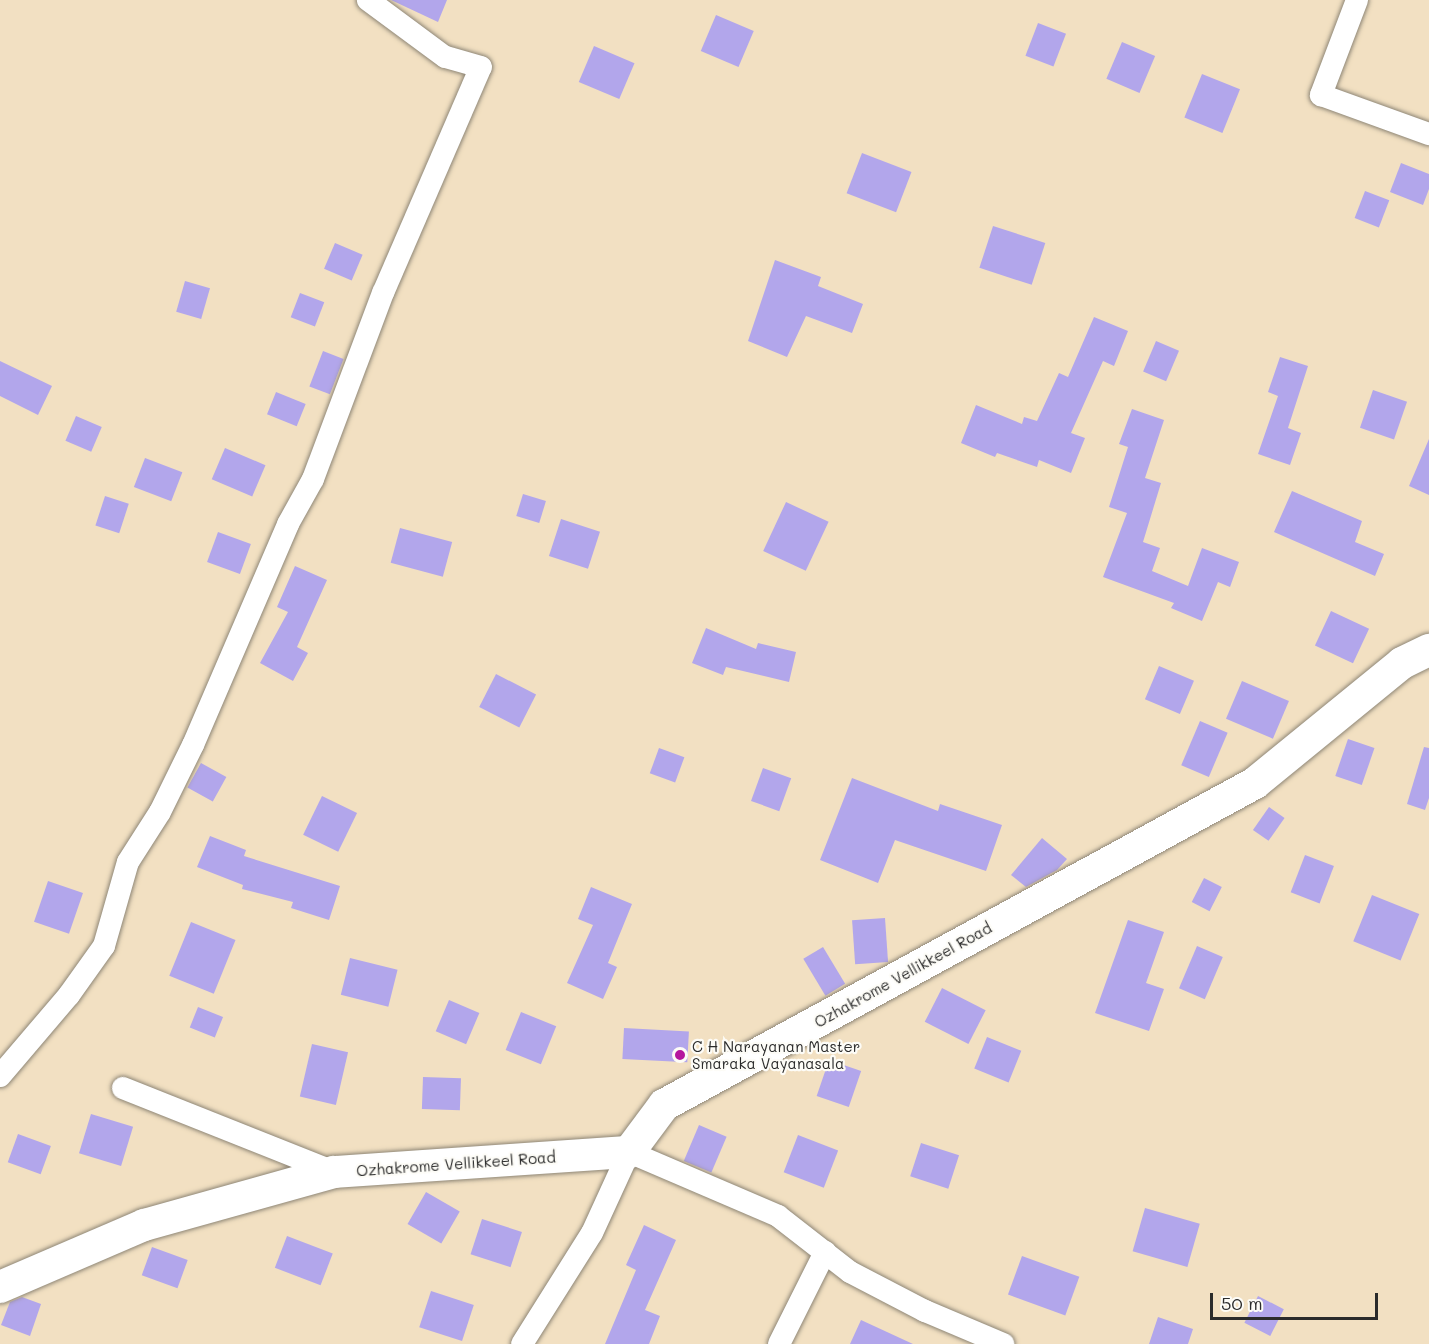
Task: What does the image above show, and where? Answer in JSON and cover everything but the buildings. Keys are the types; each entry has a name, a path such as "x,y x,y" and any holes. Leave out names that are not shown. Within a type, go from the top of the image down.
{"main road":[{"name":"Ozhakrome Vellikkeel Road","path":"0,1287 144,1225 334,1172 629,1152 664,1105 1255,783 1402,663 1429,650"}],"street":[{"path":"0,1076 69,995 105,946 128,862 160,812 193,745 288,524 313,479 383,293 481,67 445,57 368,0"},
{"path":"1357,0 1321,95 1429,134"},
{"path":"123,1088 334,1172"},
{"path":"522,1344 592,1233 629,1152 778,1216 850,1272 925,1311 1003,1344"},
{"path":"779,1344 825,1252"}],"place":[{"name":"C H Narayanan Master Smaraka Vayanasala","path":"680,1055"}]}
